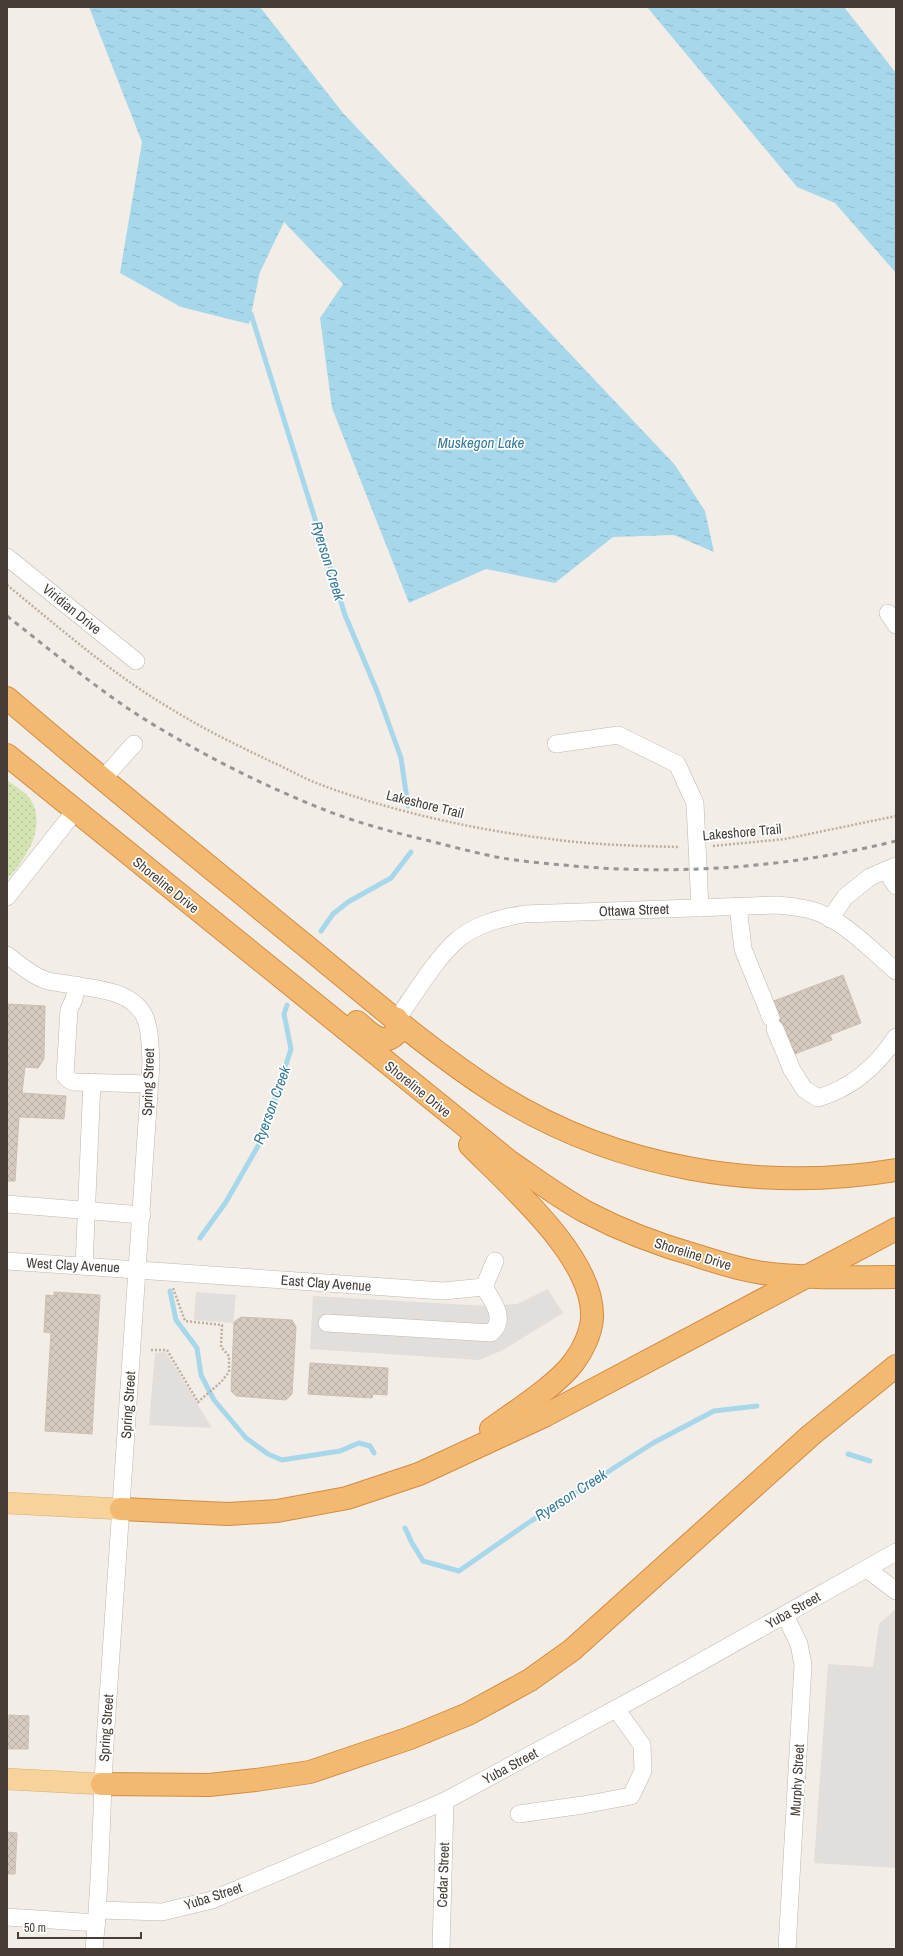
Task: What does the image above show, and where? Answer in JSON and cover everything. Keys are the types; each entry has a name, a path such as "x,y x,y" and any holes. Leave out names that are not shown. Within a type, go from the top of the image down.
{"highway":[{"path":"7,698 102,780 397,1019 491,1089 533,1114 610,1147 650,1160 698,1171 754,1178 802,1179 846,1177 896,1170"},
{"path":"7,713 102,780"},
{"name":"Shoreline Drive","path":"7,755 424,1094 510,1162 546,1188 585,1212 663,1246 716,1262 761,1272 803,1277 896,1277"},
{"path":"159,878 216,909 377,1038 385,1040 392,1038 396,1034 397,1019"},
{"path":"424,1094 464,1139 541,1218 566,1247 585,1280 590,1298 592,1318 582,1350 573,1364 542,1392 459,1455"},
{"path":"121,1509 228,1514 277,1511 306,1507 347,1498 419,1474 546,1415 803,1277 896,1229"},
{"path":"102,1784 209,1785 310,1772 410,1738 468,1714 530,1680 572,1650 811,1435 896,1366"}],"main road":[{"path":"7,1503 121,1509"},
{"path":"7,1778 102,1784"}],"street":[{"name":"Viridian Drive","path":"7,557 136,661"},
{"path":"556,744 618,735 677,764 695,803 700,908"},
{"path":"102,780 134,744"},
{"path":"7,897 75,811"},
{"path":"830,919 845,896 870,877 891,868 896,886"},
{"path":"738,906 743,949 792,1070 804,1089 818,1098 830,1094 864,1075 886,1052 896,1037"},
{"name":"Ottawa Street","path":"397,1019 441,958 456,941 470,931 489,923 506,917 524,914 738,906 797,906 812,910 846,929 896,971"},
{"name":"Spring Street","path":"7,955 31,973 46,980 116,994 129,999 139,1008 146,1019 150,1035 142,1216 102,1784 97,1917 94,1949"},
{"path":"77,986 74,999 69,1010 65,1076 68,1080 74,1082 149,1084"},
{"path":"84,1266 92,1082"},
{"path":"7,1204 142,1216"},
{"path":"7,1261 7,1267"},
{"name":"West Clay Avenue","path":"7,1261 138,1269"},
{"path":"327,1323 491,1333 499,1322 498,1312 484,1287 495,1261"},
{"name":"East Clay Avenue","path":"138,1269 443,1291 484,1287"},
{"name":"Yuba Street","path":"7,1918 97,1917 162,1912 212,1900 445,1801 616,1709 896,1552"},
{"path":"867,1569 896,1591"},
{"name":"Murphy Street","path":"785,1615 799,1644 803,1665 787,1949"},
{"path":"519,1814 583,1806 631,1796 643,1771 642,1745 616,1709"},
{"name":"Cedar Street","path":"441,1949 445,1801"}],"path":[{"name":"Lakeshore Trail","path":"7,585 111,669 173,710 223,738 319,784 370,801 440,820 494,831 558,840 611,845 720,846 785,839 896,816"},
{"path":"151,1350 167,1350 198,1402 221,1382 229,1372 229,1356 221,1347 222,1325 185,1321 172,1287"}],"green space":[{"path":"7,780 29,797 35,810 37,821 32,842 27,852 7,879"}],"shaded area":[{"path":"548,1289 563,1313 503,1350 479,1360 310,1349 313,1296 488,1306 517,1304"},
{"path":"196,1292 236,1295 233,1323 194,1320"},
{"path":"166,1352 212,1428 149,1425 155,1353"},
{"path":"896,1609 896,1868 814,1863 828,1664 873,1667 879,1624"}],"water":[{"name":"Muskegon Lake","path":"89,7 260,7 343,113 675,465 705,511 714,552 674,535 613,537 555,583 486,569 409,603 332,408 320,318 343,284 284,222 260,272 249,324 181,307 120,273 142,142"},
{"path":"647,7 844,7 896,73 896,273 835,203 797,187"}],"building":[{"path":"843,975 861,1023 830,1035 832,1040 792,1055 771,1002"},
{"path":"7,1004 45,1006 44,1059 38,1068 25,1067 22,1093 66,1096 64,1119 19,1117 15,1181 7,1181"},
{"path":"54,1292 100,1295 92,1434 45,1431 51,1333 44,1332 46,1295 54,1296"},
{"path":"241,1317 292,1320 296,1327 292,1394 286,1400 236,1396 231,1391 234,1322"},
{"path":"310,1363 388,1368 387,1395 373,1394 372,1398 308,1394"},
{"path":"9,1715 29,1716 28,1749 7,1749"},
{"path":"7,1832 17,1833 15,1874 7,1874"}],"waterway":[{"name":"Ryerson Creek","path":"251,314 345,615 377,691 401,758 408,806"},
{"name":"Ryerson Creek","path":"321,931 333,914 348,902 391,878 411,852"},
{"name":"Ryerson Creek","path":"200,1238 226,1202 262,1139 291,1049 284,1014 287,1005"},
{"name":"Ryerson Creek","path":"170,1291 176,1320 197,1348 201,1375 214,1400 246,1438 268,1454 282,1460 340,1451 359,1443 370,1446 374,1453"},
{"name":"Ryerson Creek","path":"405,1528 423,1561 459,1571 528,1523 653,1443 714,1411 757,1406"},
{"name":"Ryerson Creek","path":"848,1454 870,1461"}],"railway":[{"path":"7,616 76,671 130,710 192,747 257,781 302,801 350,819 401,834 513,860 647,870 731,867 772,863 813,858 896,841"}]}
